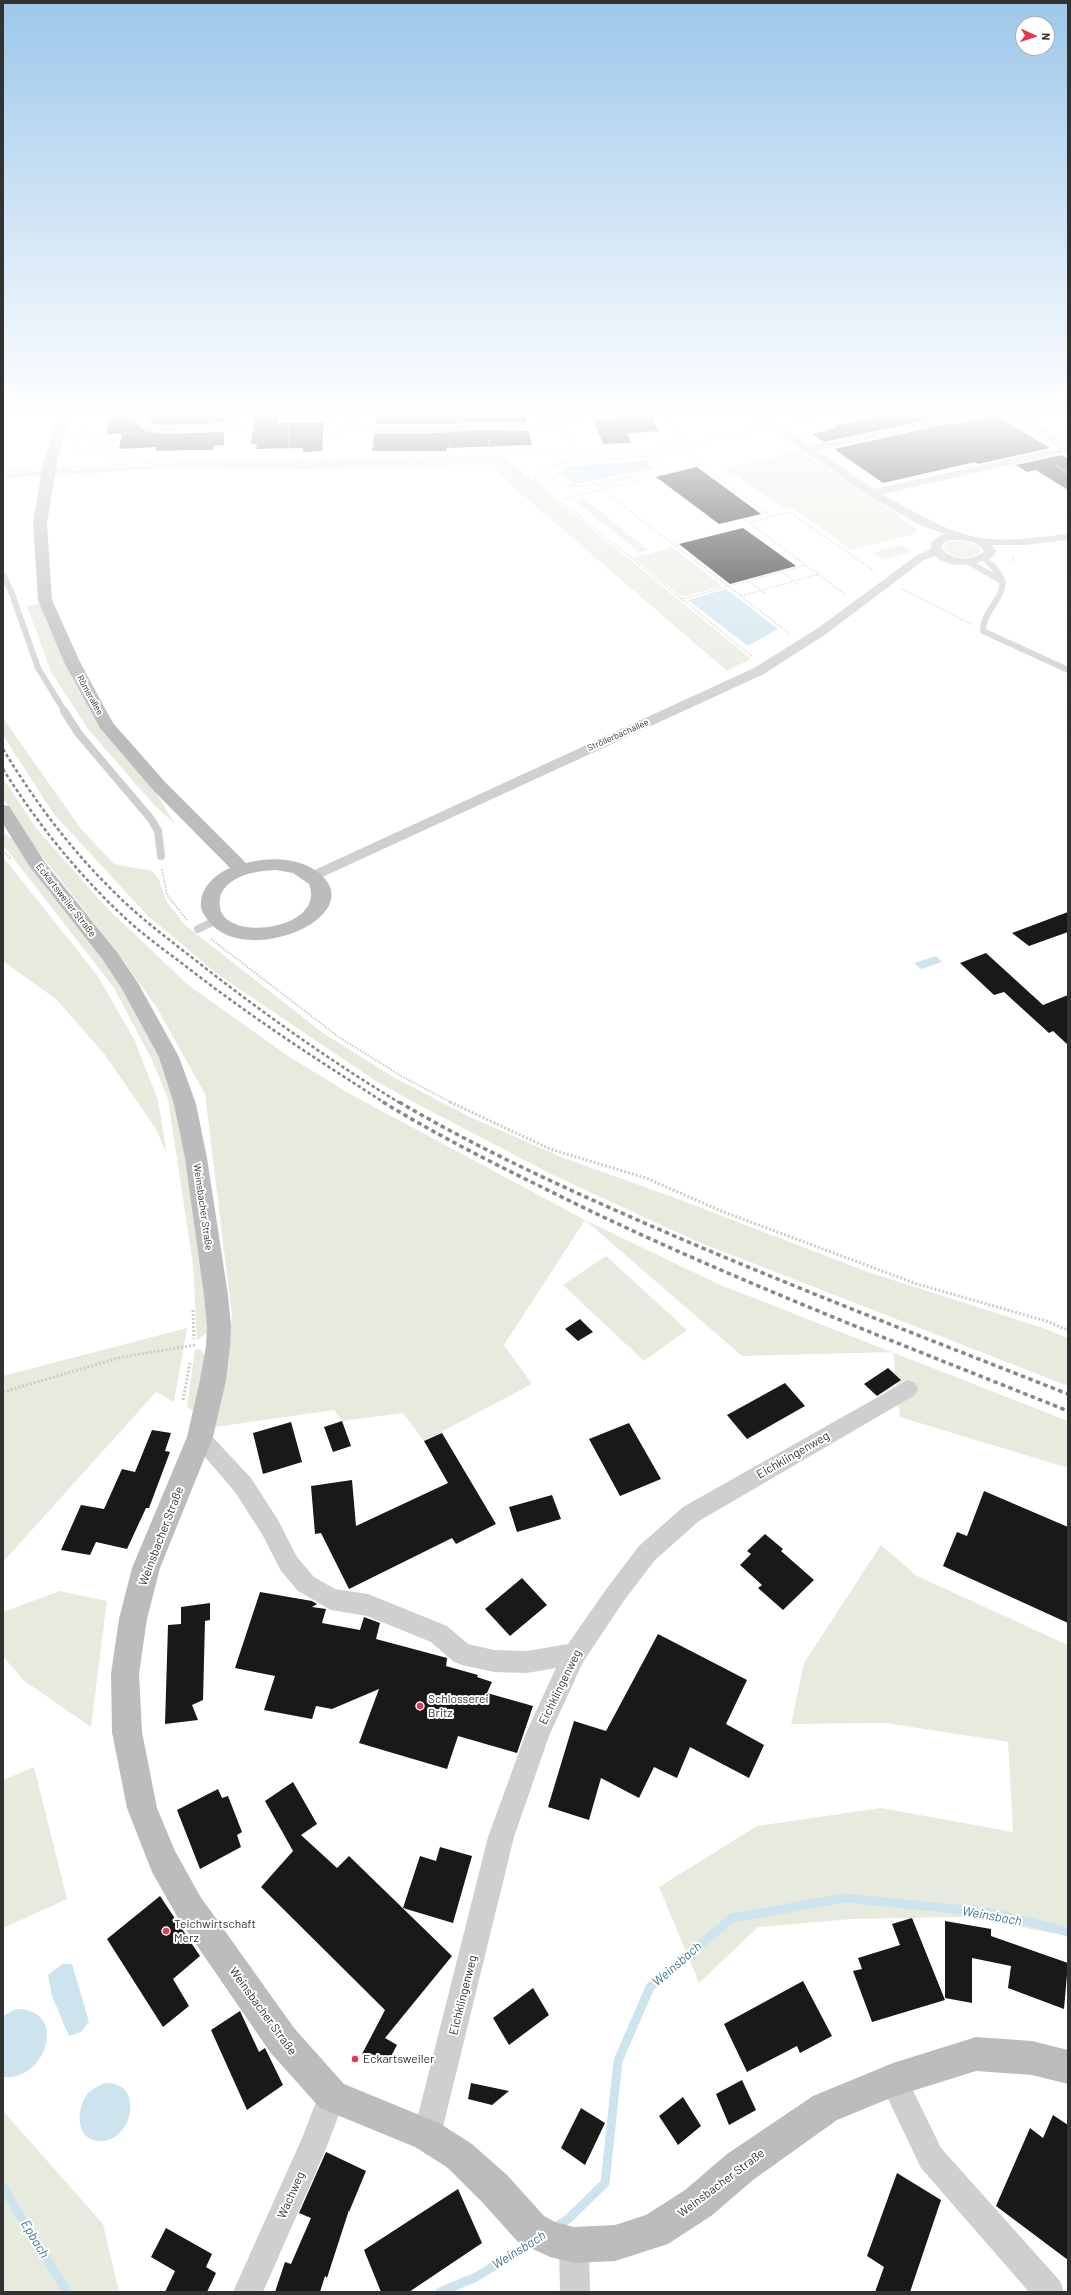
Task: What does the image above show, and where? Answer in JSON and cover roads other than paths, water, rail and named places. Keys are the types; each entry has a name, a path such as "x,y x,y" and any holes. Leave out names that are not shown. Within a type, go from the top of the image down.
{"street":[{"name":"Römerallee","path":"40,522 45,600 72,662 106,725 160,787 242,869"},
{"path":"922,522 960,536 980,541 1025,542 1068,537"},
{"path":"922,522 937,546 948,558 969,562 1025,542"},
{"name":"Ströllerbachallee","path":"312,876 759,671 822,631 937,546 960,536"},
{"path":"980,541 988,547 987,555"},
{"name":"Ströllerbachallee","path":"908,567 929,564 948,558"},
{"name":"Eckartsweiler Straße","path":"5,816 39,867 110,956 131,988"},
{"path":"276,864 292,866 312,876 322,892 321,903 313,915 300,924 284,931 264,934 246,933 229,928 217,920 210,910 210,898 216,887 227,877 242,869 259,865 276,864"},
{"name":"Weinsbacher Straße","path":"131,988 169,1057 185,1104 196,1158 216,1295 219,1326 201,1348 213,1380 200,1437 146,1568 133,1619 125,1674 127,1732 140,1800 163,1861 189,1907 282,2040 332,2096 427,2135 460,2156 496,2189 531,2229 550,2239 574,2245 615,2243 655,2230 698,2203 740,2167 825,2108 893,2080 976,2054 1032,2058 1068,2067"},
{"name":"Eichklingenweg","path":"427,2135 501,1837 538,1733 575,1654 615,1595 647,1553 691,1514 908,1389"},
{"path":"200,1437 243,1486 270,1527 289,1564 306,1584 331,1599 368,1605 433,1631 462,1654 494,1661 527,1662 575,1654"},
{"path":"893,2080 931,2158 1049,2292"},
{"name":"Wachweg","path":"248,2292 315,2141 332,2096"},
{"path":"574,2245 575,2292"}],"lane":[{"path":"987,555 1001,576 1003,582 1002,592 982,618 983,631 1068,670"},
{"path":"969,562 1003,582"},
{"path":"3,575 11,591 38,668 79,734 151,819 158,831 161,856"},
{"path":"198,929 217,920"}],"water":[{"path":"726,589 778,629 748,646 688,600"},
{"path":"936,956 942,962 921,969 914,963"},
{"path":"62,1964 72,1964 89,2022 81,2032 69,2036 52,1996 48,1975"},
{"path":"16,2009 32,2012 43,2020 47,2031 46,2044 40,2057 31,2068 18,2075 3,2077 3,2016"},
{"path":"104,2083 118,2085 126,2091 130,2101 130,2112 126,2124 119,2133 109,2140 97,2141 90,2139 84,2134 81,2128 80,2113 84,2099 88,2093"}],"waterway":[{"name":"Weinsbach","path":"554,2228 568,2219 605,2183 618,2061 650,1987 732,1918 845,1898 994,1913 1068,1932"},
{"name":"Epbach","path":"3,2187 67,2292"},
{"name":"Weinsbach","path":"440,2292 476,2277 533,2242"}],"railway":[{"path":"3,749 41,807 69,843 100,878 137,913 204,967 276,1021 325,1055 400,1103"},
{"path":"3,769 58,847 106,900 131,924 215,989 263,1023 385,1103"},
{"path":"383,1102 475,1154 570,1201 693,1258 880,1336 1068,1411"},
{"path":"399,1102 491,1152 585,1197 649,1225 805,1290 1068,1394"}],"place":[{"name":"Schlosserei Britz","path":"420,1706"},
{"name":"Teichwirtschaft Merz","path":"166,1931"},
{"name":"Eckartsweiler","path":"355,2059"}]}
